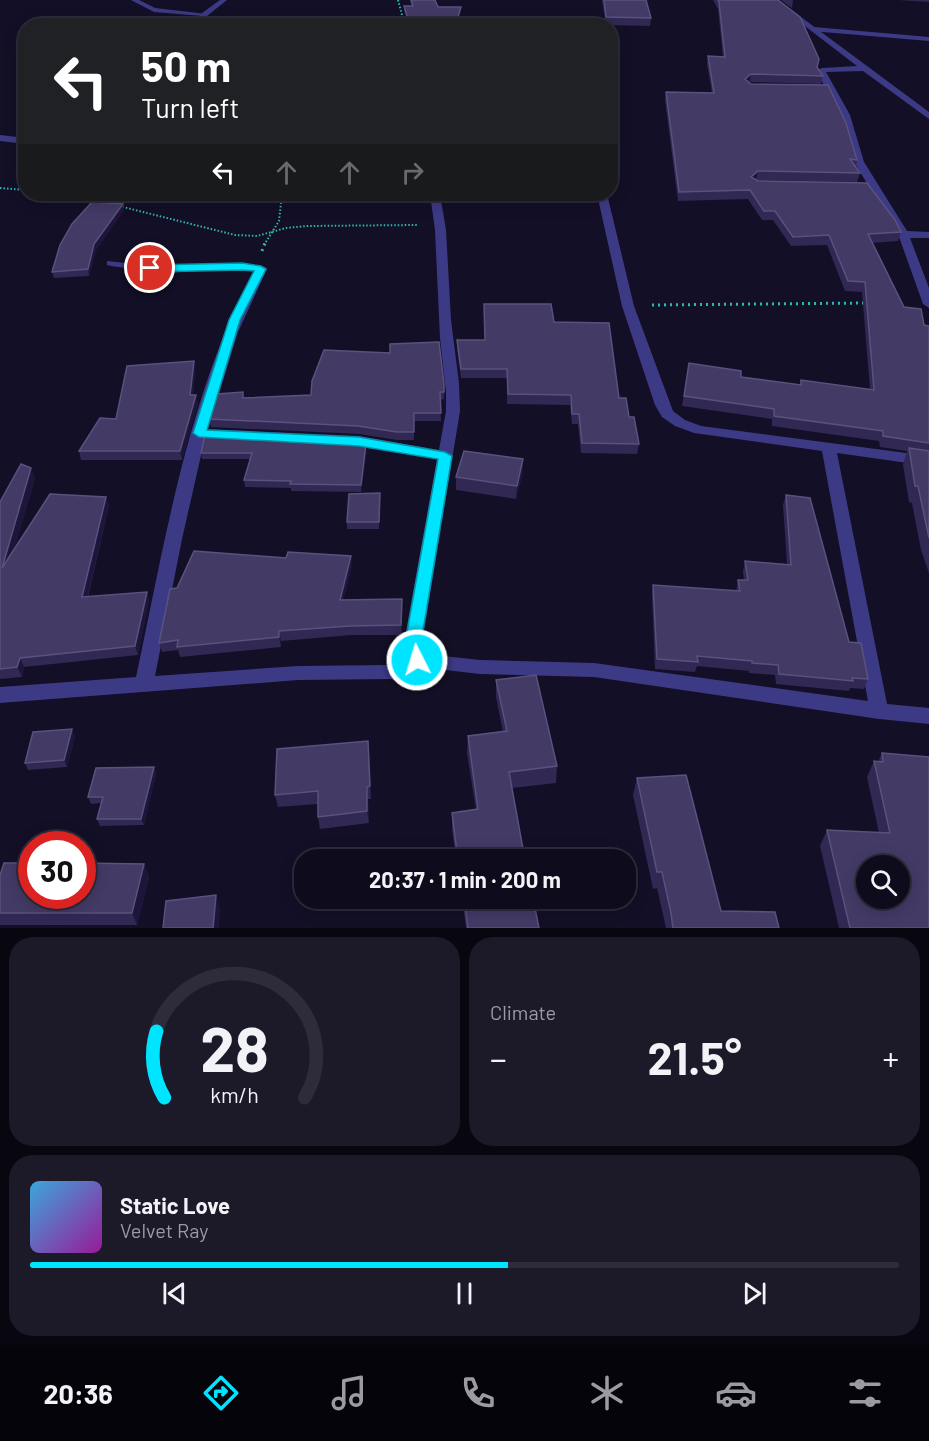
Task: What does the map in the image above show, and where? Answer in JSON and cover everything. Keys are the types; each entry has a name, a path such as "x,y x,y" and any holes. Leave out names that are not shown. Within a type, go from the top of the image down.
{"street":[{"path":"134,0 154,10 204,14"},
{"path":"201,18 224,0"},
{"path":"774,0 929,116"},
{"path":"814,29 929,39"},
{"path":"866,68 822,70 825,88 846,116 860,162 903,234 929,304"},
{"path":"0,138 18,140"},
{"path":"861,186 873,187"},
{"path":"417,660 413,643 453,411 455,387 446,339 440,224 436,201"},
{"path":"604,201 628,306 667,414 680,423 699,430 929,461"},
{"path":"903,234 929,235"},
{"path":"111,263 164,270 242,266 261,269 234,320 199,433 187,479 144,683"},
{"path":"199,433 359,441 445,456"},
{"path":"829,449 879,711"},
{"path":"0,695 298,673 391,672 417,660 480,667 594,670 879,711 929,716"}],"path":[{"path":"398,0 403,18"},
{"path":"0,188 18,189"},
{"path":"86,201 102,204"},
{"path":"261,269 263,246 279,221 281,201"},
{"path":"113,205 134,208 235,235 256,236 308,226 440,224"},
{"path":"628,306 718,303 826,306 871,303"}],"building":[{"path":"411,0 435,0 438,7 461,7 458,18 408,18 404,6 413,6"},
{"path":"604,0 646,0 651,18 606,17"},
{"path":"718,0 778,0 800,17 819,59 817,67 823,76 751,74 745,79 751,84 828,85 846,123 857,160 850,159 860,173 758,171 751,177 758,181 867,183 895,220 901,232 868,234 904,307 921,309 924,325 929,326 929,443 883,436 883,431 774,416 774,409 684,396 689,363 741,371 741,377 801,385 801,380 874,390 865,282 848,281 829,235 793,237 775,211 764,211 750,190 679,192 666,92 714,93 708,56 725,57"},
{"path":"92,202 123,204 94,244 88,269 52,272 60,245 72,224"},
{"path":"484,304 551,304 554,322 609,323 619,398 626,398 629,417 634,417 639,444 582,443 579,414 572,414 571,395 508,394 507,369 461,369 457,340 485,340"},
{"path":"439,342 444,384 444,392 440,392 441,413 414,413 414,432 397,432 358,426 209,419 217,394 243,392 243,398 311,395 312,381 324,350 390,353 390,344"},
{"path":"194,361 190,395 196,395 180,451 79,451 100,418 116,419 127,366"},
{"path":"205,434 366,443 361,485 290,484 291,481 244,480 252,453 201,453"},
{"path":"909,448 929,451 929,538 918,486 915,486"},
{"path":"464,451 523,459 517,486 456,477"},
{"path":"21,464 31,468 2,568 50,494 106,497 82,597 147,592 135,646 20,658 17,667 0,669 0,502"},
{"path":"380,493 379,522 347,522 349,494"},
{"path":"786,495 810,498 849,642 861,643 868,679 852,678 853,681 779,674 778,665 752,663 752,661 697,656 698,662 657,659 653,585 740,591 738,580 748,580 745,561 791,565"},
{"path":"194,551 286,558 288,552 351,556 340,600 402,599 401,625 279,631 279,637 177,647 178,640 159,643 170,589 177,588"},
{"path":"536,675 557,766 509,772 523,849 457,849 452,813 478,809 468,736 507,731 496,680"},
{"path":"72,729 64,760 25,763 33,732"},
{"path":"368,741 370,786 367,787 367,811 318,817 318,791 275,795 277,749"},
{"path":"882,753 929,757 929,928 850,928 827,830 890,833 874,761 883,762"},
{"path":"154,767 141,819 97,819 103,797 88,797 96,768"},
{"path":"686,775 721,911 775,912 779,928 673,928 662,872 657,872 637,778"},
{"path":"4,863 18,863 18,909 96,909 96,863 144,864 132,913 0,913 0,875"},
{"path":"216,895 213,928 163,928 166,901"},
{"path":"465,909 535,909 539,928 468,928"}],"route":[{"path":"150,268 164,270 242,266 261,269 234,320 199,433 359,441 445,456 413,643 417,660"}]}
